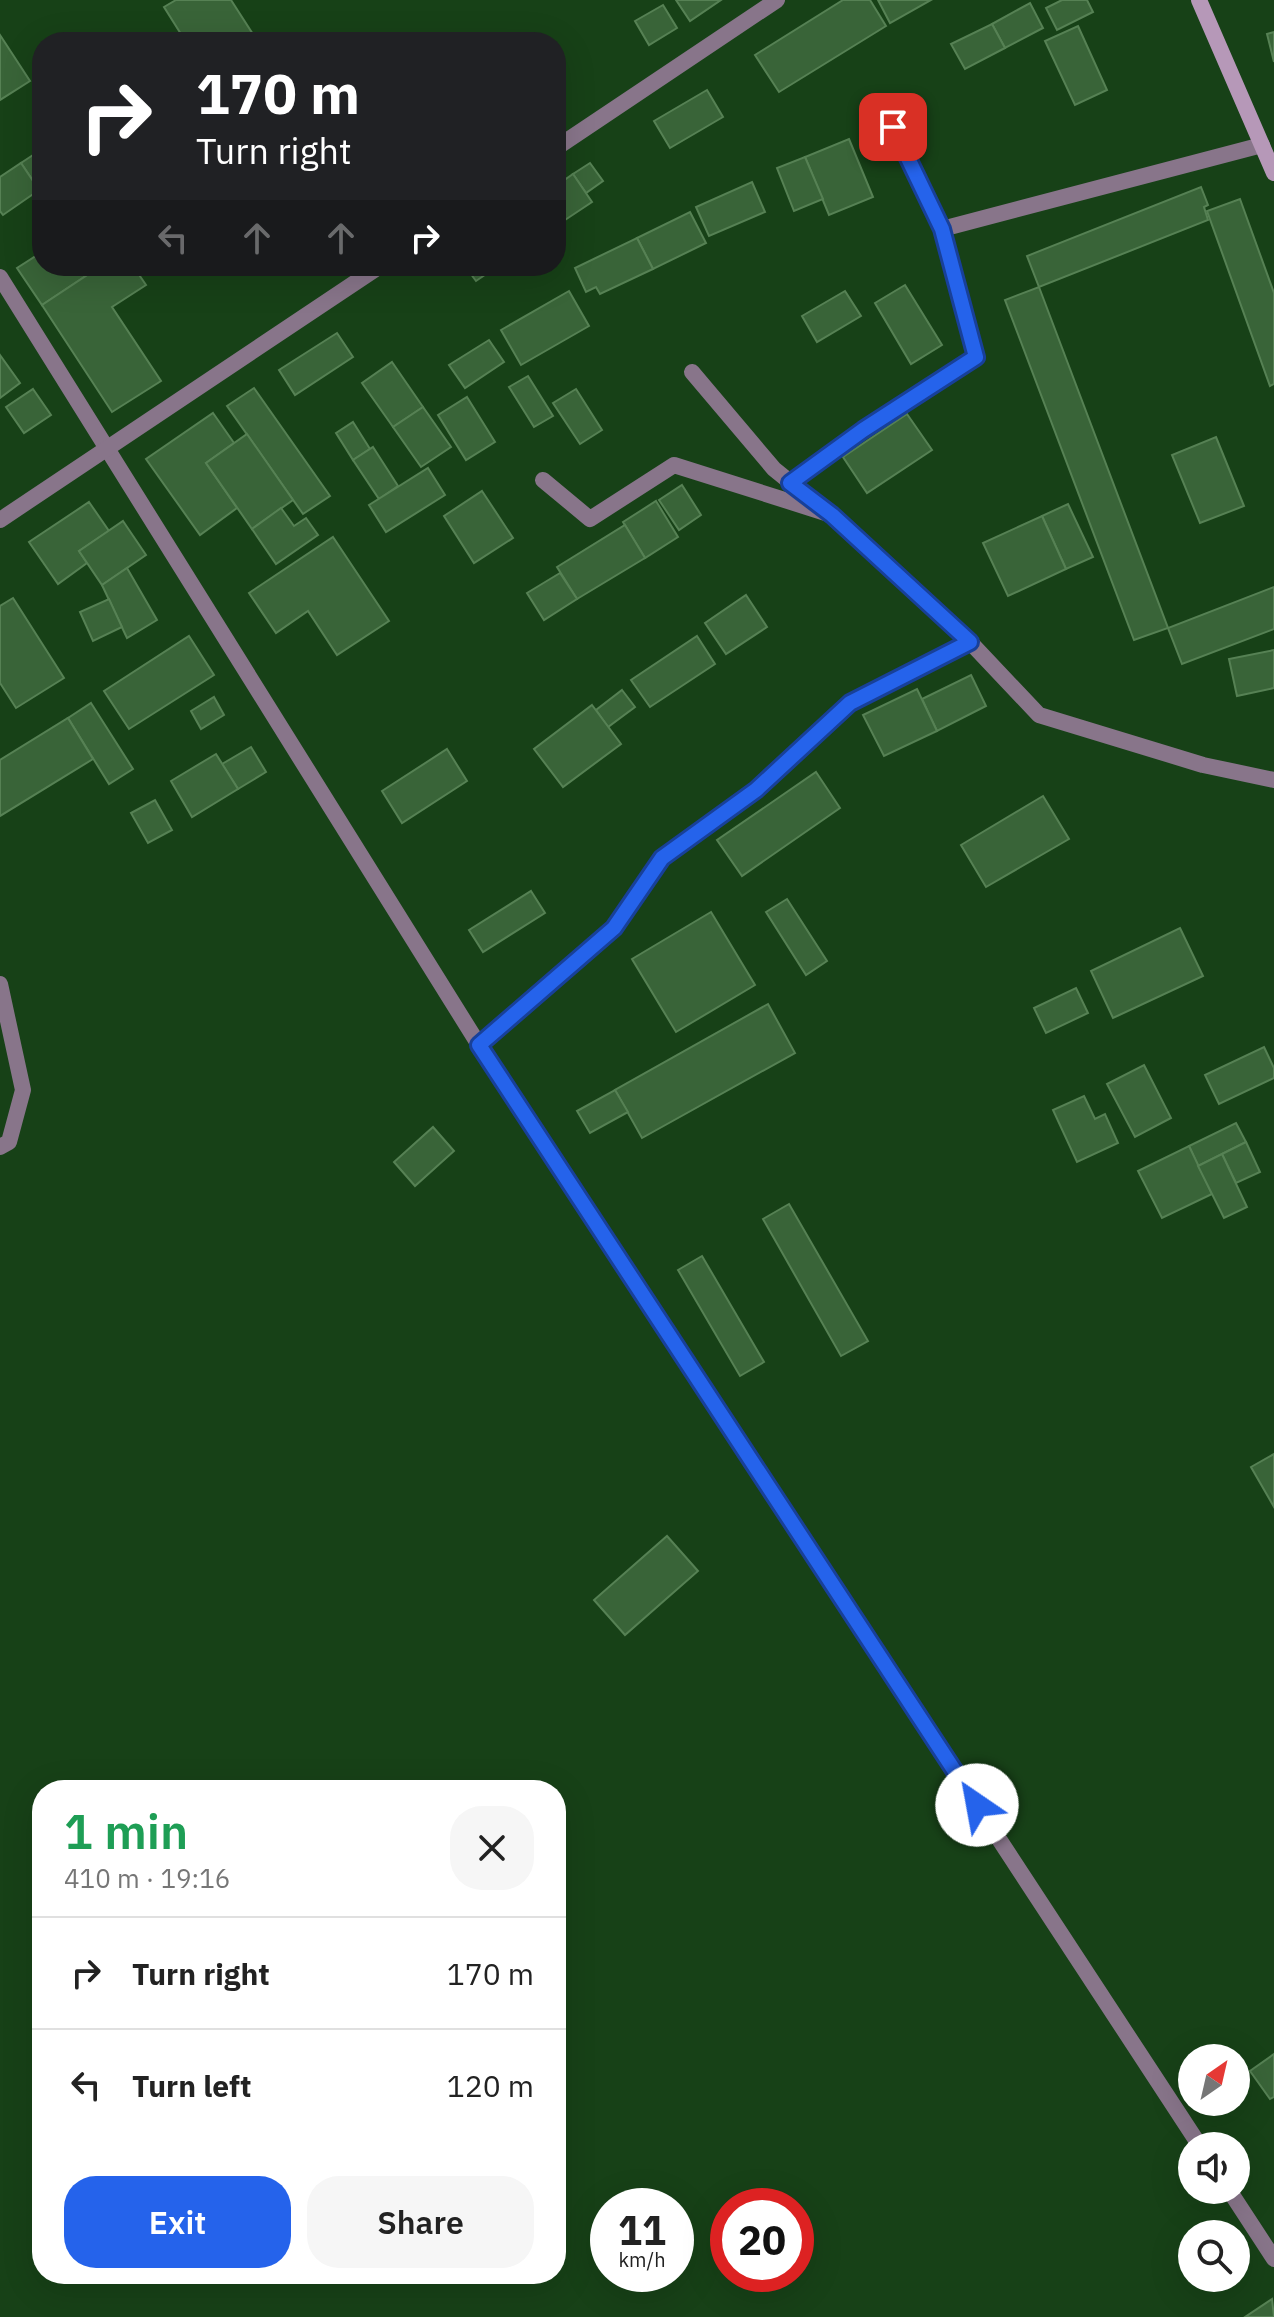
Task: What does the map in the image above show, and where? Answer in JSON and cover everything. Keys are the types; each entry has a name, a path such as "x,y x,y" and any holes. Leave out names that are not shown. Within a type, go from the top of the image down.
{"main road":[{"path":"1199,0 1274,173"}],"lane":[{"path":"566,141 777,0"},
{"path":"790,483 863,430 976,357 942,229 893,127"},
{"path":"942,229 1262,145"},
{"path":"0,520 365,276"},
{"path":"0,277 479,1045 1191,2132"},
{"path":"692,372 774,469 832,515 970,642 1039,715 1203,765 1274,780"},
{"path":"543,480 590,519 674,465 832,515"},
{"path":"479,1045 614,928 662,858 756,790 850,703 970,642"},
{"path":"0,984 23,1090 9,1142 0,1147"},
{"path":"1238,2204 1274,2259"}],"building":[{"path":"176,0 231,0 252,32 180,32 164,7"},
{"path":"676,0 721,0 690,21"},
{"path":"843,0 870,0 886,26 779,92 755,55"},
{"path":"878,0 931,0 890,23"},
{"path":"1062,0 1087,0 1093,12 1057,30 1046,8"},
{"path":"1030,3 1043,28 1005,48 992,24"},
{"path":"663,5 677,28 649,45 635,21"},
{"path":"992,24 1005,48 965,69 951,44"},
{"path":"1078,26 1107,90 1075,105 1045,41"},
{"path":"1274,32 1274,62 1267,34"},
{"path":"0,35 30,81 0,100"},
{"path":"707,90 723,117 670,148 654,121"},
{"path":"849,139 873,197 829,215 805,157"},
{"path":"32,156 32,179 21,163"},
{"path":"805,157 823,199 794,211 777,168"},
{"path":"21,163 32,180 32,195 3,215 0,211 0,177"},
{"path":"590,163 603,181 586,193 573,174"},
{"path":"573,174 592,202 566,219 566,179"},
{"path":"752,182 765,212 709,236 696,207"},
{"path":"1201,187 1208,205 1204,207 1208,220 1039,287 1027,256"},
{"path":"1240,199 1274,293 1274,384 1270,386 1207,211"},
{"path":"690,212 706,243 653,269 637,238"},
{"path":"637,238 653,269 600,294 596,287 586,292 575,268"},
{"path":"32,258 32,276 86,276 42,305 17,268"},
{"path":"86,276 140,276 146,285 112,307 161,381 112,412 42,305"},
{"path":"905,285 942,345 911,364 875,303"},
{"path":"1039,287 1168,628 1134,640 1005,300"},
{"path":"569,291 589,326 521,365 501,330"},
{"path":"845,291 861,316 817,342 802,316"},
{"path":"337,333 353,357 295,395 279,370"},
{"path":"489,340 504,362 465,388 449,365"},
{"path":"0,355 20,383 0,398"},
{"path":"392,362 423,407 393,427 362,383"},
{"path":"528,376 553,416 534,427 509,387"},
{"path":"254,388 330,496 303,514 227,406"},
{"path":"33,389 51,415 24,433 6,407"},
{"path":"576,389 602,430 580,444 553,403"},
{"path":"467,397 495,442 466,460 438,415"},
{"path":"423,407 451,447 421,467 393,427"},
{"path":"213,413 234,443 206,463 237,508 200,535 146,459"},
{"path":"907,414 932,450 867,493 843,457"},
{"path":"353,422 370,449 353,460 336,433"},
{"path":"247,434 293,500 252,529 206,463"},
{"path":"1216,437 1244,506 1200,523 1172,455"},
{"path":"373,447 398,486 379,499 353,460"},
{"path":"428,468 445,495 386,532 369,505"},
{"path":"682,485 701,515 679,530 659,500"},
{"path":"482,491 513,538 474,563 444,516"},
{"path":"656,501 678,537 645,558 623,522"},
{"path":"89,502 109,531 79,551 87,563 58,584 29,542"},
{"path":"1068,504 1093,557 1066,569 1042,516"},
{"path":"281,508 294,526 306,518 318,535 276,564 252,529"},
{"path":"1042,516 1066,569 1008,596 983,543"},
{"path":"123,521 146,555 102,585 79,551"},
{"path":"625,525 645,558 577,599 557,567"},
{"path":"333,537 389,621 337,655 308,611 276,633 249,593"},
{"path":"127,568 157,620 127,638 102,585"},
{"path":"560,573 577,599 544,620 527,593"},
{"path":"1274,587 1274,629 1182,664 1168,628"},
{"path":"746,595 767,627 726,654 705,623"},
{"path":"13,598 64,678 16,708 0,683 0,606"},
{"path":"109,599 122,627 93,641 80,612"},
{"path":"189,636 214,675 129,729 104,691"},
{"path":"697,636 715,664 650,707 631,680"},
{"path":"1274,650 1274,688 1237,696 1229,659"},
{"path":"971,675 986,706 937,731 922,699"},
{"path":"917,689 937,731 884,756 863,715"},
{"path":"622,690 635,707 608,727 596,710"},
{"path":"214,697 224,715 201,729 191,711"},
{"path":"91,703 133,769 109,784 68,718"},
{"path":"592,705 621,744 563,787 534,749"},
{"path":"68,718 93,759 0,816 0,760"},
{"path":"251,747 266,772 238,789 222,764"},
{"path":"447,749 467,781 402,823 382,791"},
{"path":"216,754 238,789 192,817 171,781"},
{"path":"816,772 840,808 742,876 717,840"},
{"path":"1043,796 1069,839 986,887 961,845"},
{"path":"155,800 172,830 148,843 131,813"},
{"path":"531,891 545,913 483,952 469,930"},
{"path":"787,899 827,961 806,975 766,912"},
{"path":"711,912 755,985 676,1032 632,959"},
{"path":"1180,928 1203,976 1113,1018 1091,971"},
{"path":"1076,988 1088,1013 1046,1033 1034,1008"},
{"path":"768,1004 795,1053 642,1138 615,1090"},
{"path":"1264,1047 1274,1068 1274,1078 1219,1104 1205,1075"},
{"path":"1144,1065 1171,1118 1135,1137 1107,1084"},
{"path":"615,1090 628,1112 590,1133 577,1111"},
{"path":"1084,1096 1095,1119 1105,1114 1118,1143 1077,1162 1053,1110"},
{"path":"1236,1123 1246,1142 1198,1166 1189,1146"},
{"path":"433,1127 454,1151 415,1186 394,1162"},
{"path":"1246,1142 1260,1172 1236,1183 1222,1154"},
{"path":"1189,1146 1212,1194 1162,1218 1138,1171"},
{"path":"1222,1154 1247,1207 1224,1218 1198,1166"},
{"path":"789,1204 868,1341 841,1356 763,1219"},
{"path":"702,1256 764,1362 740,1376 678,1270"},
{"path":"1274,1454 1274,1507 1251,1467"},
{"path":"667,1536 698,1571 625,1635 594,1600"},
{"path":"1274,2054 1274,2097 1270,2099 1250,2071"},
{"path":"1272,2299 1274,2317 1245,2317"}],"route":[{"path":"893,127 942,229 976,357 863,430 790,483 832,515 970,642 850,703 756,790 662,858 614,928 479,1045 977,1805"}]}
